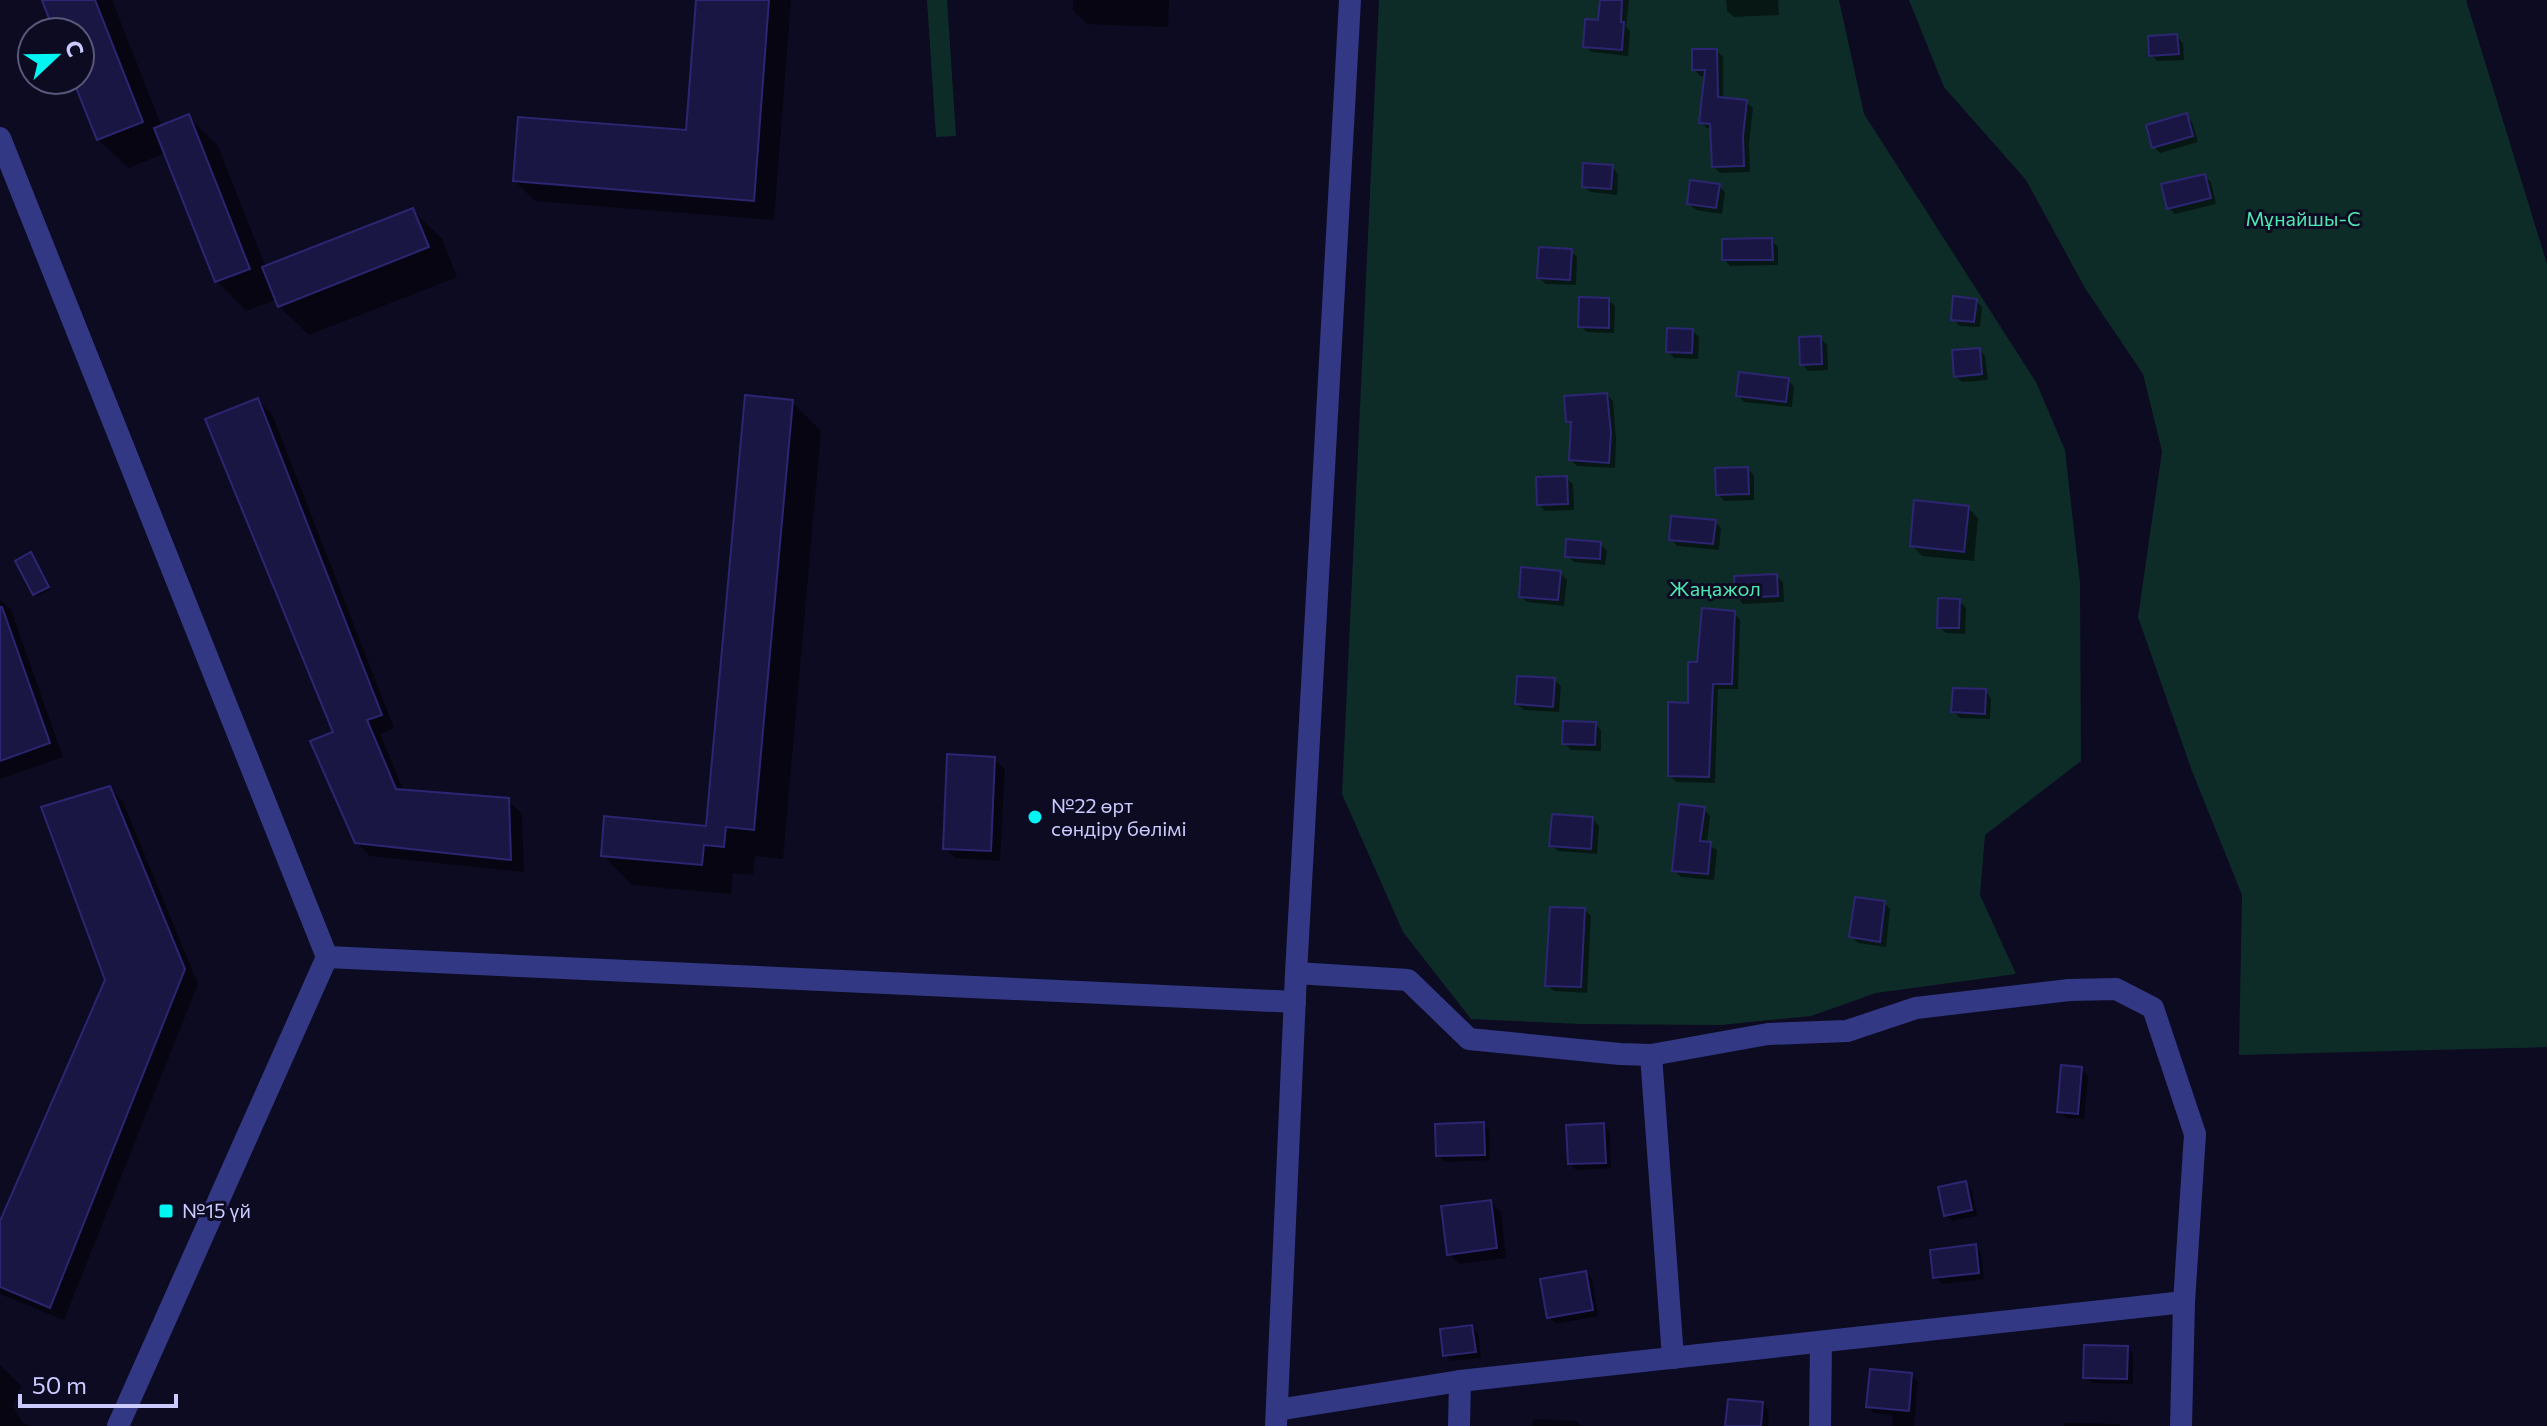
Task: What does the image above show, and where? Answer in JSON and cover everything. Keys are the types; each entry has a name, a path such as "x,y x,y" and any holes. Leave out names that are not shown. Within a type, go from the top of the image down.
{"street":[{"path":"1350,0 1296,973 1276,1418 1460,1381 2184,1302"},
{"path":"0,138 327,957 118,1426"},
{"path":"327,957 1295,1002"},
{"path":"1296,973 1408,980 1469,1039 1651,1055 1768,1034 1847,1031 1916,1008 2069,990 2116,989 2153,1008 2195,1134 2184,1302 2181,1426"},
{"path":"1651,1055 1673,1358"},
{"path":"1820,1426 1821,1342"},
{"path":"1459,1426 1460,1381"}],"green space":[{"path":"927,0 947,0 956,136 936,137"},
{"name":"Жаңажол","path":"1379,0 1839,0 1864,114 2036,382 2065,450 2080,583 2081,761 1985,835 1980,895 2016,974 1876,993 1811,1016 1721,1025 1471,1019 1403,932 1342,794"},
{"name":"Мұнайшы-С","path":"1909,0 2466,0 2547,264 2547,1047 2239,1055 2242,895 2192,771 2138,617 2162,451 2143,374 2085,288 2026,180 1944,87"}],"building":[{"path":"42,0 95,0 143,122 97,140 79,96 96,96 96,16 48,16"},
{"path":"696,0 769,0 754,201 513,181 518,117 686,130"},
{"path":"1600,0 1622,0 1622,50 1583,47 1585,19 1598,20"},
{"path":"2177,34 2179,54 2149,56 2148,36"},
{"path":"1692,49 1717,49 1718,97 1747,100 1744,166 1712,167 1710,124 1699,123 1705,70 1692,70"},
{"path":"2187,113 2193,136 2152,148 2146,125"},
{"path":"189,114 250,269 215,282 154,128"},
{"path":"1583,163 1613,165 1611,189 1582,187"},
{"path":"2205,174 2211,198 2167,209 2161,184"},
{"path":"1690,180 1720,184 1716,208 1687,204"},
{"path":"413,208 429,247 278,307 262,267"},
{"path":"1772,238 1773,260 1722,260 1722,239"},
{"path":"1539,247 1572,249 1570,280 1537,278"},
{"path":"1953,296 1977,299 1974,322 1951,320"},
{"path":"1579,297 1609,298 1609,328 1578,327"},
{"path":"1667,328 1693,329 1692,353 1666,352"},
{"path":"1821,336 1822,364 1800,365 1799,337"},
{"path":"1980,348 1982,374 1954,377 1952,350"},
{"path":"1739,372 1789,378 1786,402 1736,396"},
{"path":"1607,393 1611,433 1609,463 1569,460 1571,422 1566,422 1564,396"},
{"path":"745,395 793,400 754,830 726,827 724,847 704,845 702,865 601,856 604,816 706,826"},
{"path":"258,398 382,715 367,720 396,789 509,798 511,860 355,843 310,741 333,732 205,419"},
{"path":"1748,467 1749,494 1716,495 1715,468"},
{"path":"1567,476 1568,504 1537,505 1536,477"},
{"path":"1914,500 1969,506 1964,552 1910,546"},
{"path":"1671,516 1716,520 1713,544 1669,540"},
{"path":"1566,539 1601,542 1600,559 1565,557"},
{"path":"31,552 49,587 33,595 15,561"},
{"path":"1521,567 1561,571 1558,600 1519,597"},
{"path":"1777,574 1778,596 1735,598 1734,576"},
{"path":"1938,598 1960,599 1959,628 1937,628"},
{"path":"0,607 50,743 0,761"},
{"path":"1702,608 1735,611 1732,684 1713,684 1709,777 1668,776 1668,702 1688,703 1688,662 1697,662"},
{"path":"1517,676 1555,678 1553,707 1515,704"},
{"path":"1953,688 1986,689 1985,714 1951,712"},
{"path":"1563,721 1596,722 1595,745 1562,744"},
{"path":"947,754 995,757 991,851 943,849"},
{"path":"110,786 185,969 50,1308 0,1287 0,1221 105,980 41,807"},
{"path":"1679,804 1705,807 1700,841 1711,842 1708,874 1672,871"},
{"path":"1552,814 1593,817 1591,849 1549,846"},
{"path":"1855,897 1885,901 1880,942 1849,937"},
{"path":"1550,907 1585,908 1581,987 1545,986"},
{"path":"2061,1065 2082,1067 2078,1114 2057,1112"},
{"path":"1484,1122 1485,1155 1436,1156 1435,1124"},
{"path":"1604,1123 1606,1163 1568,1164 1566,1125"},
{"path":"1966,1181 1972,1210 1944,1216 1938,1187"},
{"path":"1491,1200 1497,1248 1447,1255 1441,1206"},
{"path":"1976,1244 1979,1273 1933,1278 1930,1250"},
{"path":"1586,1271 1593,1310 1547,1318 1540,1279"},
{"path":"1472,1325 1476,1352 1443,1356 1440,1329"},
{"path":"2084,1345 2128,1346 2127,1379 2083,1378"},
{"path":"1870,1369 1912,1373 1909,1411 1866,1407"},
{"path":"1728,1399 1763,1402 1761,1426 1725,1426"}],"place":[{"name":"№22 өрт сөндіру бөлімі","path":"1035,817"},
{"name":"№15 үй","path":"166,1211"}]}
